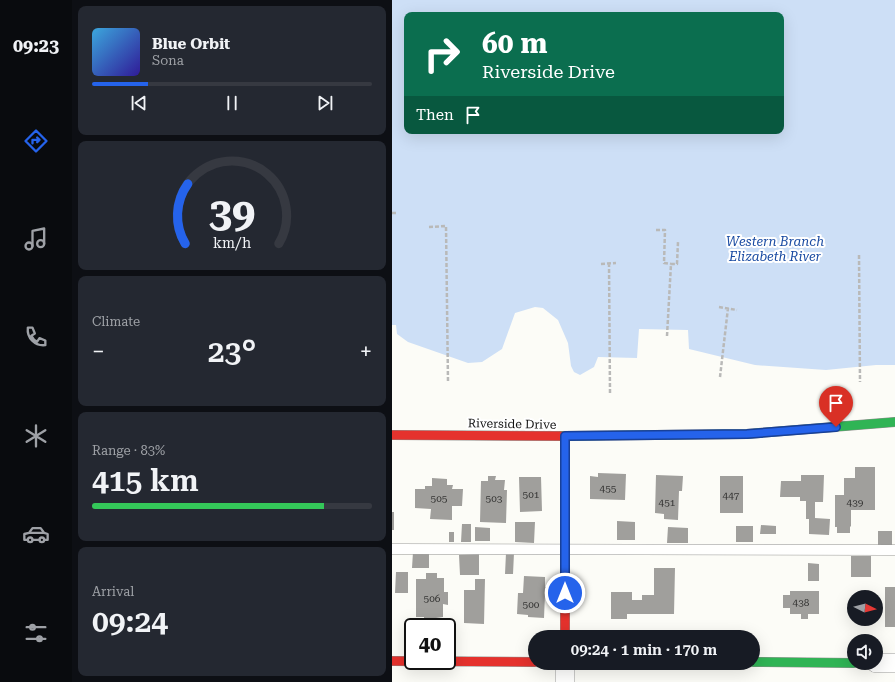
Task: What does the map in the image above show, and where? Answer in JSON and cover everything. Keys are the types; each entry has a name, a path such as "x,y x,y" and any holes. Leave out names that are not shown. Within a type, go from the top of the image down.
{"street":[{"name":"Riverside Drive","path":"392,434 565,436 747,434 895,422"},
{"path":"565,436 565,630"},
{"path":"392,661 528,662"},
{"path":"760,662 847,663"},
{"path":"883,663 895,663"},
{"path":"565,670 565,682"}],"lane":[{"path":"392,549 895,550"}],"path":[{"path":"392,213 398,213"},
{"path":"429,227 446,226 448,382"},
{"path":"656,230 665,230 664,263 677,264 678,242"},
{"path":"859,256 860,382"},
{"path":"600,264 616,263"},
{"path":"609,264 610,393"},
{"path":"667,336 671,264"},
{"path":"719,307 737,310"},
{"path":"720,377 728,308"}],"water":[{"name":"Western Branch Elizabeth River","path":"392,0 895,0 895,365 876,365 826,370 755,365 689,349 688,330 639,329 637,358 598,357 594,367 580,375 574,372 571,366 568,343 558,320 543,308 535,307 515,313 502,349 482,362 468,363 408,342 397,334 396,325 392,325"}],"building":[{"path":"855,467 875,467 875,510 851,510 850,533 837,533 837,527 835,527 835,495 844,495 844,478 855,478"},
{"path":"598,473 626,474 625,500 590,499 590,476 598,477"},
{"path":"656,475 683,476 682,491 679,491 678,520 664,519 664,514 655,513"},
{"path":"801,475 824,475 823,502 815,502 815,518 830,519 829,535 809,534 809,519 806,519 806,501 800,501 800,497 780,497 781,481 801,481"},
{"path":"488,476 496,476 495,480 505,480 504,490 507,490 506,523 480,522 481,481 488,481"},
{"path":"720,476 743,476 743,513 720,513"},
{"path":"519,477 541,477 542,511 520,512"},
{"path":"432,478 447,479 447,485 453,485 452,489 463,489 462,506 452,506 452,520 430,519 431,509 415,508 415,489 425,489 425,486 432,486"},
{"path":"392,512 394,512 394,530 392,530"},
{"path":"617,521 635,522 635,540 617,540"},
{"path":"515,522 535,522 534,543 515,542"},
{"path":"462,524 471,524 471,542 461,542"},
{"path":"761,525 776,526 776,534 760,534"},
{"path":"736,526 753,526 753,542 736,542"},
{"path":"475,527 490,528 490,541 475,541"},
{"path":"668,527 688,528 688,543 667,543"},
{"path":"878,531 892,531 892,545 878,545"},
{"path":"449,532 454,532 454,542 449,542"},
{"path":"413,552 429,553 429,568 412,568"},
{"path":"506,553 514,553 513,574 505,574"},
{"path":"479,554 479,575 460,575 459,555"},
{"path":"851,556 871,556 871,577 851,577"},
{"path":"808,563 819,564 819,581 808,581"},
{"path":"654,568 675,568 674,614 627,614 627,619 611,619 611,592 632,592 632,600 642,600 642,595 654,595"},
{"path":"396,572 408,572 408,593 395,593"},
{"path":"426,573 437,573 437,578 444,578 444,592 448,592 448,605 443,604 443,617 416,617 416,579 426,579"},
{"path":"524,576 545,577 545,587 550,587 550,594 545,594 544,618 528,617 528,615 517,614 518,593 523,593"},
{"path":"475,579 485,579 484,624 464,623 464,590 475,590"},
{"path":"885,587 895,587 895,627 885,627"},
{"path":"790,591 819,591 819,614 808,614 808,619 801,619 801,614 790,614 790,608 783,608 783,595 790,595"}],"traffic: fast":[{"path":"561,436 747,434 895,422"},
{"path":"760,662 847,663"}],"traffic: jam":[{"path":"392,435 561,436"},
{"path":"565,436 565,630"},
{"path":"392,661 528,662"}],"route":[{"path":"565,593 565,436 747,434 836,427"}]}
